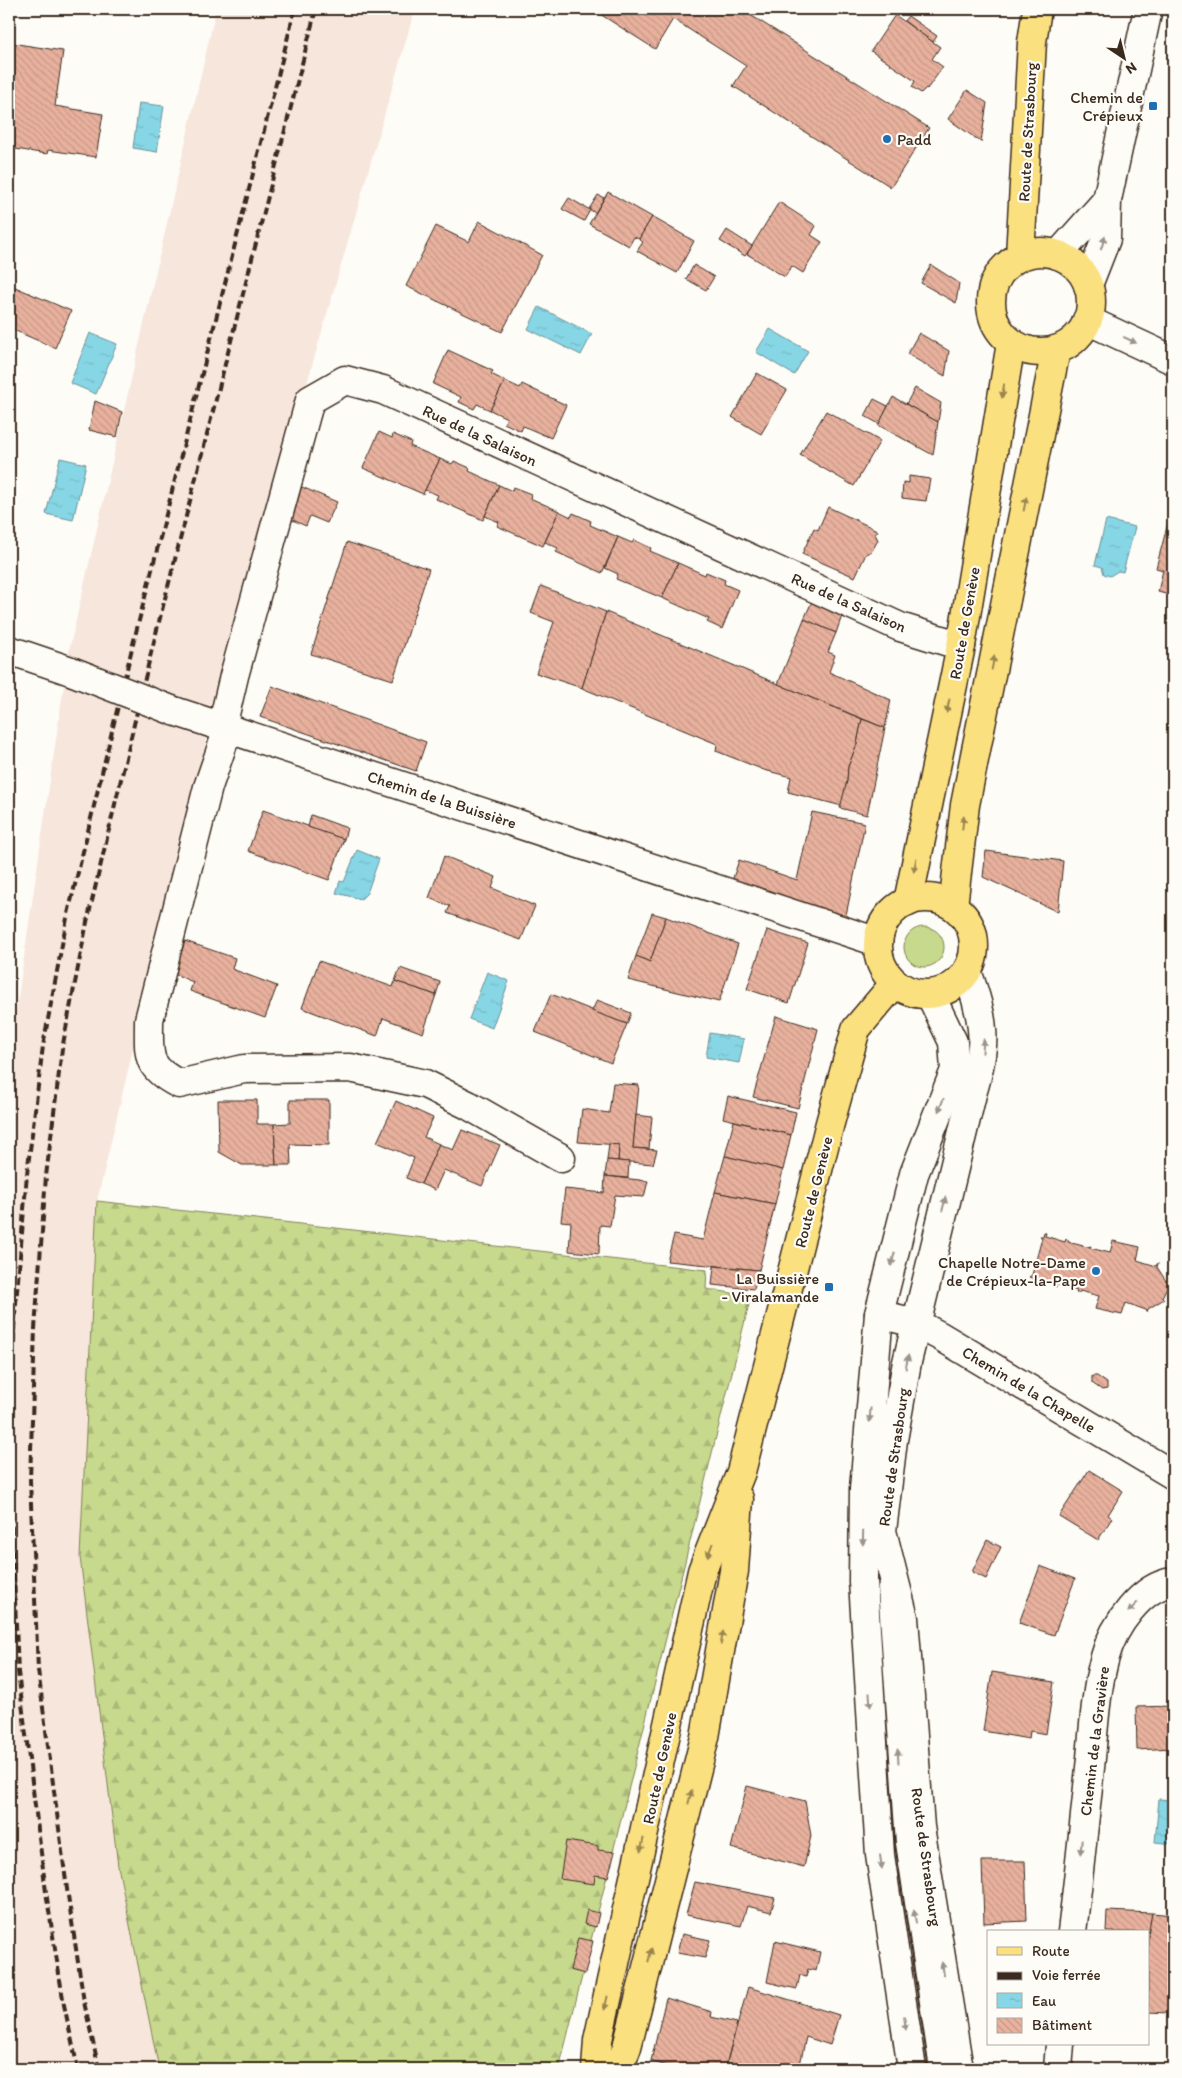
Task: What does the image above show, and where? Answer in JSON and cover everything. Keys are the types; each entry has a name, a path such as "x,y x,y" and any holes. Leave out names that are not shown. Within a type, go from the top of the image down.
{"main road":[{"name":"Route de Strasbourg","path":"1020,256 1032,42 1037,9"},
{"path":"1045,252 1058,255 1071,262 1081,272 1088,285 1090,309 1087,320 1080,333 1069,343 1056,350 1040,352 1025,350 1011,343 1001,333 994,321 991,293 996,280 1006,266 1020,256 1045,252"},
{"name":"Route de Genève","path":"908,902 960,646 1011,343"},
{"path":"953,906 965,805 1056,350"},
{"path":"923,898 939,900 953,906 964,916 971,929 974,943 972,957 966,971 957,982 944,990 930,994 906,990 895,983 885,971 879,957 878,942 881,929 888,918 897,908 908,902 923,898"},
{"name":"Route de Genève","path":"596,2069 598,2040 702,1570 741,1472 830,1123 856,1029 895,983"},
{"name":"Route de Genève","path":"619,2069 627,2048 705,1737 734,1571 741,1472"}],"street":[{"path":"1088,285 1106,239 1107,200 1148,9"},
{"path":"1058,255 1107,200"},
{"path":"1087,320 1173,360"},
{"name":"Rue de la Salaison","path":"561,1158 468,1105 425,1084 350,1068 244,1069 179,1084 163,1076 152,1064 149,1052 149,1020 208,787 225,728 234,676 310,400 345,380 383,390 900,627 960,646"},
{"name":"Chemin de la Buissière","path":"9,650 174,711 878,942"},
{"name":"Route de Strasbourg","path":"959,2069 920,1827 904,1618 882,1531 893,1440 915,1323 972,1094 982,1062 984,1032 978,1002 966,971"},
{"name":"Route de Strasbourg","path":"912,2069 880,1856 863,1581 864,1489 879,1314 914,1174 955,1070 953,1042 930,994"},
{"name":"Chemin de la Chapelle","path":"879,1314 915,1323 1173,1474"},
{"name":"Chemin de la Gravière","path":"1072,1930 1096,1707 1105,1656 1121,1620 1142,1598 1165,1583 1173,1582"},
{"path":"1058,2069 1060,2046"}],"lane":[{"path":"882,1531 904,1843 938,2069"}],"shaded area":[{"path":"216,9 415,9 216,698 97,1201 80,1557 118,1866 159,2069 9,2069 9,1059 69,651"}],"green space":[{"path":"928,927 935,930 941,936 944,947 943,955 935,964 928,967 920,967 913,964 905,955 904,943 907,936 916,928"},
{"path":"97,1201 707,1270 706,1289 751,1296 559,2069 159,2069 118,1866 80,1557"}],"water":[{"path":"139,103 164,106 157,152 133,148"},
{"path":"539,307 592,334 581,355 528,329"},
{"path":"770,329 808,351 794,375 756,352"},
{"path":"90,333 117,344 96,394 70,383"},
{"path":"60,458 86,464 73,520 46,514"},
{"path":"1106,520 1135,527 1123,572 1118,571 1110,576 1104,574 1102,567 1095,565"},
{"path":"357,850 379,859 367,893 361,899 336,893 340,881 344,882"},
{"path":"487,972 509,981 492,1028 469,1019"},
{"path":"710,1033 744,1039 739,1063 706,1057"},
{"path":"1159,1799 1173,1800 1173,1844 1155,1842"}],"building":[{"path":"592,9 741,9 929,128 891,187 733,86 746,66 673,19 655,49"},
{"path":"895,15 940,47 932,59 943,67 927,89 921,93 912,87 915,81 871,51"},
{"path":"908,16 937,36 933,42 904,21"},
{"path":"11,43 63,51 55,106 103,114 96,157 48,150 47,154 9,148"},
{"path":"967,90 987,103 981,142 948,119"},
{"path":"608,192 652,217 639,239 634,237 629,246 589,224"},
{"path":"598,195 604,198 595,213 589,209"},
{"path":"569,198 590,210 584,221 562,209"},
{"path":"779,202 816,226 811,235 822,242 803,273 792,266 785,277 747,254"},
{"path":"652,217 694,241 677,273 637,251 643,242 639,239"},
{"path":"479,221 542,255 502,332 406,286 436,226 469,242"},
{"path":"727,230 752,246 745,256 720,241"},
{"path":"694,265 714,277 706,290 686,279"},
{"path":"931,265 959,283 956,303 921,283"},
{"path":"15,287 71,311 55,348 9,328 9,301"},
{"path":"919,333 949,351 945,376 907,354"},
{"path":"448,350 493,371 491,374 505,381 490,410 477,404 474,409 459,402 461,397 433,384"},
{"path":"757,373 787,390 761,434 732,417"},
{"path":"505,381 520,388 522,384 566,405 551,438 523,426 521,431 504,423 507,418 490,410"},
{"path":"915,388 941,403 938,422 906,404"},
{"path":"893,397 938,422 933,455 878,425"},
{"path":"874,399 888,406 879,424 865,416"},
{"path":"95,401 122,412 117,437 89,430"},
{"path":"826,411 880,441 854,486 800,455"},
{"path":"379,432 392,438 393,434 411,442 410,446 440,459 423,494 363,468"},
{"path":"440,459 452,464 454,461 470,468 469,471 499,485 483,520 436,499 438,495 425,490"},
{"path":"909,476 930,479 926,501 902,498 903,482 909,483"},
{"path":"297,485 337,502 327,523 310,516 306,526 288,518"},
{"path":"499,485 512,491 513,487 531,494 530,498 559,511 543,546 497,526 499,522 485,516"},
{"path":"828,507 877,530 875,534 878,540 872,551 866,554 855,577 802,554 814,528 818,530"},
{"path":"559,511 571,517 573,513 591,521 590,525 618,537 602,573 556,552 558,548 545,542"},
{"path":"1173,516 1173,596 1158,592 1163,570 1156,568 1168,523"},
{"path":"618,537 632,543 634,540 651,548 650,551 678,563 662,598 616,579 618,574 605,568"},
{"path":"347,542 429,569 393,680 311,654"},
{"path":"678,563 705,575 706,572 725,580 724,584 738,590 722,629 707,622 709,619 662,598"},
{"path":"541,586 606,612 582,688 536,673 554,622 531,613"},
{"path":"814,597 844,610 836,633 804,619"},
{"path":"606,612 862,719 857,744 848,767 842,806 788,792 791,777 764,770 716,751 717,744 582,688"},
{"path":"804,619 836,633 828,652 835,655 829,672 891,700 885,728 778,684"},
{"path":"272,686 426,742 416,771 260,717"},
{"path":"862,719 885,728 867,815 840,808 847,781 848,767 857,744"},
{"path":"263,810 344,839 329,880 248,851"},
{"path":"812,812 865,823 845,920 732,881 739,860 797,880"},
{"path":"311,815 347,828 344,839 308,827"},
{"path":"986,851 1063,861 1058,912 983,877"},
{"path":"444,856 496,877 492,888 535,906 521,940 447,913 450,906 429,898"},
{"path":"652,913 666,917 650,962 636,956"},
{"path":"666,917 738,944 719,1002 628,980 636,956 650,962"},
{"path":"767,930 808,943 789,1003 747,989"},
{"path":"185,941 235,958 232,969 277,986 265,1018 190,991 193,982 174,974"},
{"path":"319,961 393,987 395,981 436,995 423,1033 383,1018 377,1036 302,1008"},
{"path":"400,968 440,982 436,995 395,981"},
{"path":"551,994 627,1024 611,1063 535,1032"},
{"path":"597,1000 631,1013 627,1024 592,1011"},
{"path":"776,1016 818,1029 798,1108 753,1097"},
{"path":"613,1083 639,1085 633,1148 657,1150 653,1164 618,1161 619,1145 578,1142 582,1109 609,1113"},
{"path":"728,1096 796,1112 791,1135 723,1118"},
{"path":"218,1100 257,1100 257,1124 274,1124 276,1165 242,1165 219,1152"},
{"path":"290,1100 329,1100 329,1145 290,1144 291,1165 276,1165 274,1124 290,1123"},
{"path":"396,1101 433,1118 424,1137 439,1144 421,1184 406,1178 414,1158 377,1142"},
{"path":"636,1115 652,1117 649,1149 633,1148"},
{"path":"734,1121 791,1135 783,1170 725,1156"},
{"path":"462,1130 500,1145 482,1186 444,1170 435,1190 421,1184 439,1144 453,1150"},
{"path":"609,1144 619,1145 618,1161 607,1160"},
{"path":"725,1156 783,1170 775,1204 715,1192"},
{"path":"607,1160 629,1162 628,1178 605,1176"},
{"path":"605,1176 648,1181 644,1197 615,1195 610,1226 600,1225 599,1254 569,1251 571,1222 561,1221 565,1189 604,1193"},
{"path":"715,1192 775,1204 759,1270 667,1261 674,1235 703,1240"},
{"name":"Chapelle Notre-Dame de Crépieux-la-Pape","path":"1044,1232 1046,1233 1045,1236 1065,1242 1066,1239 1069,1240 1068,1242 1087,1247 1091,1246 1090,1248 1110,1253 1113,1241 1140,1247 1137,1260 1156,1266 1158,1263 1157,1267 1166,1281 1168,1279 1169,1283 1162,1297 1164,1299 1148,1309 1147,1312 1126,1303 1122,1315 1095,1309 1099,1296 1080,1291 1076,1293 1077,1291 1056,1284 1056,1287 1053,1286 1054,1283 1032,1280 1033,1278 1029,1277 1032,1275 1042,1238 1040,1236 1043,1236"},
{"path":"714,1266 759,1270 754,1289 712,1285"},
{"path":"1092,1376 1097,1376 1107,1383 1107,1389 1102,1390 1092,1383"},
{"path":"1089,1470 1123,1491 1108,1515 1112,1518 1098,1540 1059,1516"},
{"path":"987,1540 1001,1547 986,1579 972,1572"},
{"path":"1040,1566 1075,1579 1054,1635 1019,1623"},
{"path":"992,1672 1054,1682 1046,1734 1030,1731 1029,1739 983,1731"},
{"path":"1173,1706 1173,1748 1137,1750 1136,1707"},
{"path":"747,1786 805,1801 811,1836 804,1867 731,1848"},
{"path":"566,1841 598,1846 598,1850 615,1852 608,1877 595,1875 594,1884 560,1879"},
{"path":"982,1861 1025,1861 1027,1921 984,1923"},
{"path":"695,1882 775,1898 771,1912 747,1906 741,1926 686,1915"},
{"path":"587,1910 599,1913 596,1927 584,1924"},
{"path":"1107,1911 1152,1913 1150,1935 1150,1930 1106,1930"},
{"path":"1152,1913 1173,1915 1169,2013 1150,2012 1149,1930"},
{"path":"682,1934 710,1940 705,1958 677,1953"},
{"path":"578,1938 593,1941 585,1974 570,1970"},
{"path":"775,1941 820,1952 816,1971 808,1969 806,1977 800,1975 797,1989 767,1982"},
{"path":"748,1987 839,2015 830,2045 806,2037 799,2069 725,2069"},
{"path":"666,1998 712,2012 711,2017 737,2023 725,2069 676,2069 651,2061"}],"railway":[{"path":"78,2069 64,2005 46,1892 18,1672 10,1480 14,1327 27,1174 43,1046 67,918 132,648 295,9"},
{"path":"99,2069 84,2002 38,1670 30,1480 35,1329 46,1176 62,1049 87,922 151,653 316,9"}],"place":[{"name":"Chemin de Crépieux","path":"1153,106"},
{"name":"Padd","path":"887,139"},
{"name":"Chapelle Notre-Dame de Crépieux-la-Pape","path":"1096,1271"},
{"name":"La Buissière - Viralamande","path":"829,1287"}]}
